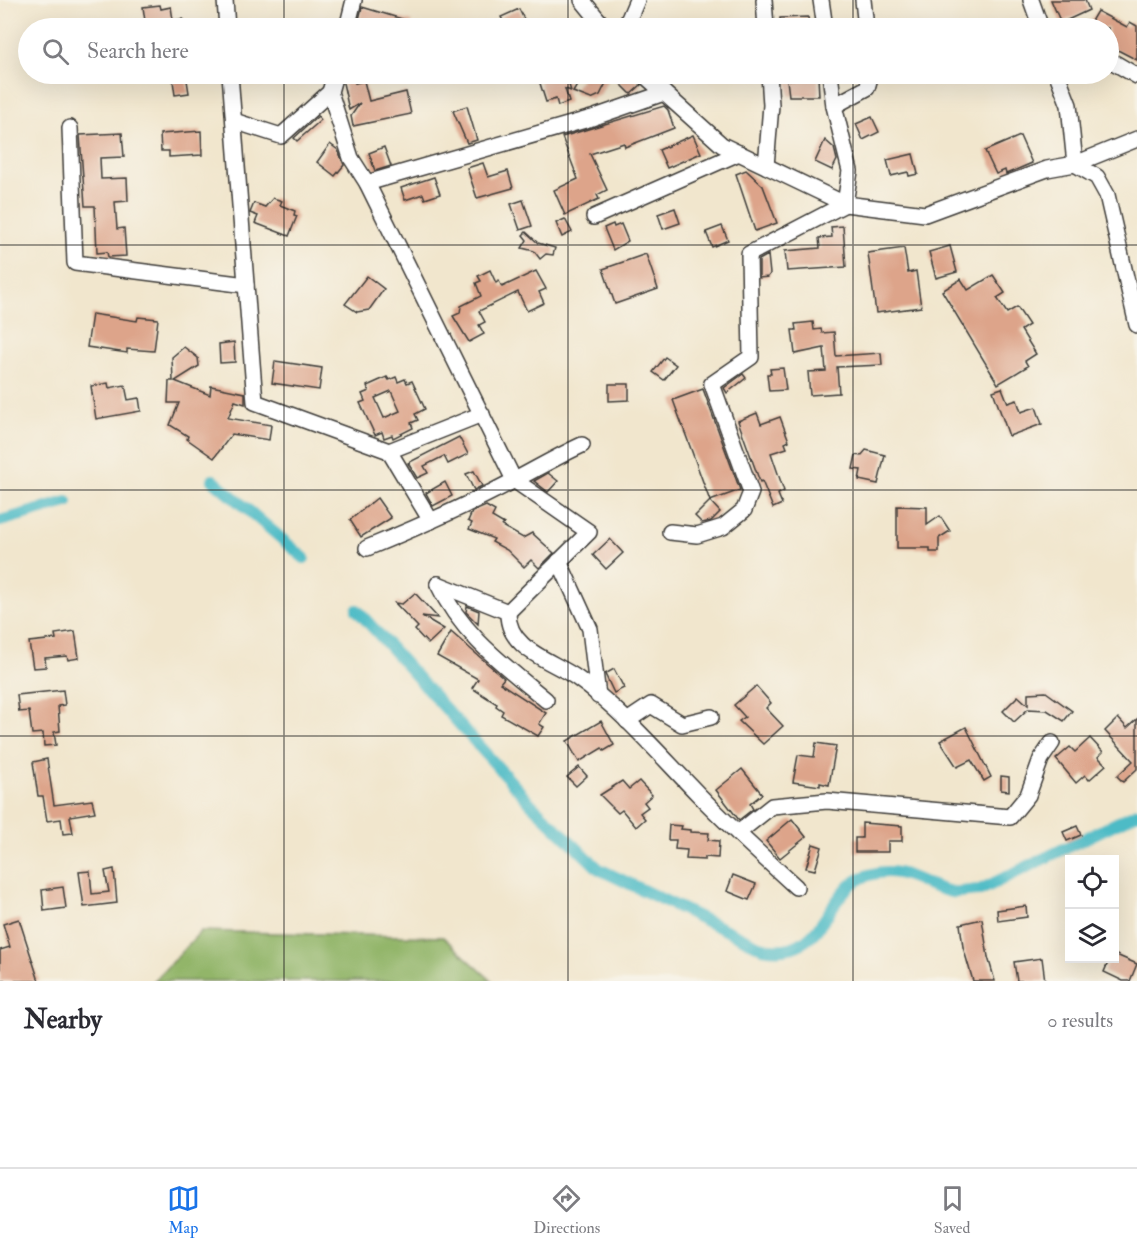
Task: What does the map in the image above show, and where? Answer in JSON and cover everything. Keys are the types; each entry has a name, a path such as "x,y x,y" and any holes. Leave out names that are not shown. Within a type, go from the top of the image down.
{"street":[{"path":"225,0 226,18"},
{"path":"350,18 354,0"},
{"path":"582,0 597,18"},
{"path":"629,18 637,0"},
{"path":"764,0 765,18"},
{"path":"821,0 824,18"},
{"path":"863,0 865,18"},
{"path":"1034,7 1044,18"},
{"path":"1119,65 1137,76"},
{"path":"232,84 255,402 389,451 431,521"},
{"path":"234,121 281,136 330,92 332,84"},
{"path":"654,84 722,145 845,204 925,214 1047,169 1076,165 1137,139"},
{"path":"766,166 771,105 770,84"},
{"path":"831,84 834,106 850,171 845,204"},
{"path":"834,106 867,88 868,84"},
{"path":"1061,84 1069,105 1076,165"},
{"path":"330,92 351,158 367,183 514,480 589,532 508,612 507,623 533,654 576,677 627,721 738,833 796,887"},
{"path":"367,183 592,118 664,93"},
{"path":"70,128 75,263 246,285"},
{"path":"594,217 739,153"},
{"path":"1076,165 1097,177 1107,195 1137,325"},
{"path":"670,532 697,535 723,527 744,510 750,492 712,384 751,357 749,254 845,204"},
{"path":"389,451 482,414"},
{"path":"367,548 431,521 514,480 546,461 582,445"},
{"path":"559,561 590,629 598,696"},
{"path":"508,612 438,584 451,612 496,659 546,700"},
{"path":"627,721 651,705 682,724 711,717"},
{"path":"738,833 772,806 827,801 1010,817 1028,795 1041,759 1052,743"}],"green space":[{"path":"201,931 443,937 492,981 154,981"}],"building":[{"path":"1051,0 1085,0 1089,10 1072,18 1059,18"},
{"path":"160,5 161,9 171,7 173,18 145,18 143,7"},
{"path":"362,7 399,18 359,18"},
{"path":"519,9 523,18 502,18"},
{"path":"1097,11 1110,18 1093,18"},
{"path":"1130,22 1137,26 1137,60 1119,51 1119,23 1127,27"},
{"path":"173,84 188,84 189,93 175,95"},
{"path":"343,84 365,84 369,101 406,92 411,114 353,126 351,116 360,103 349,110"},
{"path":"540,84 569,84 571,91 565,89 569,102 558,106 556,99 546,102"},
{"path":"578,84 606,84 600,95 591,99 573,92"},
{"path":"621,84 640,84 631,94"},
{"path":"788,84 818,84 819,96 789,96"},
{"path":"467,106 477,140 467,143 453,111"},
{"path":"664,106 668,110 674,128 625,147 624,143 590,154 607,190 597,195 599,199 565,215 554,190 578,179 562,137"},
{"path":"318,116 321,120 297,141 294,138"},
{"path":"872,117 879,132 863,140 856,124"},
{"path":"201,131 202,155 169,157 169,151 161,151 160,134"},
{"path":"122,133 124,157 100,158 101,179 127,178 128,201 115,202 117,229 124,228 126,256 108,257 107,252 97,253 95,206 85,206 80,135"},
{"path":"693,135 701,153 667,168 659,150"},
{"path":"1020,136 1032,163 1006,174 1005,170 996,174 985,151"},
{"path":"825,140 834,148 837,160 832,170 815,162"},
{"path":"330,144 338,150 344,165 335,176 317,162"},
{"path":"384,147 391,166 375,171 369,153"},
{"path":"913,154 918,174 909,176 908,172 891,176 887,160"},
{"path":"483,163 488,177 508,171 513,188 477,198 467,168"},
{"path":"746,170 763,186 777,223 755,231 736,174"},
{"path":"434,177 440,194 425,199 423,194 405,200 401,188"},
{"path":"273,198 282,201 280,205 295,211 294,215 297,216 289,236 255,223 258,216 250,213 254,203 265,207"},
{"path":"523,200 532,226 520,230 511,204"},
{"path":"675,208 680,223 663,229 658,214"},
{"path":"565,219 572,232 562,237 556,223"},
{"path":"613,224 614,227 621,224 628,241 613,250 604,228"},
{"path":"722,226 728,240 712,247 706,232"},
{"path":"843,226 846,267 787,271 785,251 820,248 819,238 832,237 831,227"},
{"path":"526,232 538,243 555,248 553,255 546,254 540,259 534,251 522,248 527,240 523,235"},
{"path":"950,246 957,272 936,278 929,252"},
{"path":"904,248 908,273 916,271 921,307 876,313 868,253"},
{"path":"646,254 658,289 615,304 603,269"},
{"path":"768,255 770,274 768,277 759,278 759,260"},
{"path":"490,270 496,283 499,281 502,287 536,271 546,289 539,292 544,303 527,311 518,292 479,311 485,322 479,325 484,334 469,342 453,316 460,313 461,306 481,296 476,283 481,281 478,276"},
{"path":"993,275 1005,293 997,298 1007,313 1017,307 1029,325 1021,330 1036,354 1025,361 1028,366 998,384 942,291 961,279 968,290"},
{"path":"367,276 384,289 369,310 357,312 345,304"},
{"path":"92,314 137,321 138,317 158,319 154,351 127,349 127,353 87,347"},
{"path":"813,322 814,330 821,329 822,333 834,332 836,356 881,353 882,365 837,367 839,393 810,395 808,372 826,371 824,348 795,354 792,330 796,330 795,324"},
{"path":"234,342 235,362 220,363 219,344"},
{"path":"184,347 198,358 199,366 175,381 210,395 211,386 245,393 245,404 235,401 228,418 271,425 269,440 232,434 214,458 187,439 188,436 170,425 179,403 168,403 169,381 173,381 172,357"},
{"path":"665,357 676,365 664,380 653,372"},
{"path":"275,361 322,368 319,390 272,383"},
{"path":"783,368 786,390 769,391 767,374 771,374 770,369"},
{"path":"743,374 746,378 727,393 724,388"},
{"path":"387,377 389,380 396,377 398,382 405,379 407,383 412,381 425,409 415,414 418,420 411,423 413,428 393,438 392,435 384,438 382,432 375,435 360,403 365,401 362,394 369,391 367,386","holes":["391,391 400,411 384,418 375,398"]},
{"path":"108,383 109,388 125,385 128,400 139,398 141,411 96,419 91,386"},
{"path":"609,384 629,384 629,400 609,401"},
{"path":"1002,388 1008,403 1017,400 1021,412 1036,407 1042,424 1009,436 993,391"},
{"path":"703,389 740,490 710,501 673,400"},
{"path":"757,413 761,424 780,417 789,441 785,443 787,448 771,453 784,491 778,494 782,504 773,508 762,481 760,482 738,421"},
{"path":"459,437 468,454 448,464 444,456 424,466 428,473 417,478 408,463"},
{"path":"866,450 885,455 878,484 859,480 861,470 853,469 856,455 861,456"},
{"path":"474,471 482,486 474,490 466,474"},
{"path":"548,473 558,481 548,492 534,481"},
{"path":"445,482 452,496 433,506 426,493"},
{"path":"377,498 391,518 361,537 350,520"},
{"path":"710,501 720,512 711,521 702,523 695,516"},
{"path":"486,506 495,511 492,517 504,524 502,526 523,538 532,533 554,553 539,568 531,560 524,567 507,550 492,542 494,539 469,529 472,523 468,521 472,512"},
{"path":"897,506 927,507 927,525 940,516 950,531 939,538 939,552 930,552 930,548 897,548"},
{"path":"610,539 623,553 606,569 593,555"},
{"path":"415,593 438,618 422,616 444,629 428,644 415,630 418,627 395,603 402,604"},
{"path":"467,606 479,611 478,624 466,612"},
{"path":"75,631 79,658 68,660 67,656 45,658 46,667 33,668 29,642 56,639 55,634"},
{"path":"451,632 504,678 500,683 546,713 539,724 544,727 538,736 501,715 503,711 496,706 497,704 472,688 478,679 437,656"},
{"path":"614,669 624,688 614,693 605,674"},
{"path":"756,686 771,703 766,708 783,726 763,744 739,721 745,717 734,705"},
{"path":"63,690 65,705 58,706 60,731 54,732 56,745 44,746 43,733 32,734 29,711 19,712 17,695"},
{"path":"1046,692 1072,711 1064,721 1047,710 1028,709 1014,722 1003,711 1018,696 1028,705 1028,693"},
{"path":"1118,718 1127,728 1137,719 1137,769 1123,782 1117,776 1133,761 1105,731"},
{"path":"601,721 614,745 604,751 602,748 579,762 567,741"},
{"path":"966,727 991,777 984,781 971,760 957,767 940,741"},
{"path":"1090,738 1103,752 1098,757 1106,765 1089,780 1085,775 1076,783 1056,759 1070,747 1075,752"},
{"path":"816,743 836,746 829,785 793,782 798,755 814,757"},
{"path":"47,759 54,805 92,800 95,812 70,816 73,833 63,834 61,819 47,821 43,796 38,796 33,762"},
{"path":"579,767 587,776 576,786 567,777"},
{"path":"742,769 762,794 750,804 753,809 739,820 716,790"},
{"path":"1001,776 1009,777 1009,791 1001,790"},
{"path":"622,781 629,789 639,781 652,795 644,802 648,807 640,813 645,819 636,827 622,810 618,813 600,795"},
{"path":"792,819 806,837 780,858 766,841"},
{"path":"862,823 902,826 902,841 888,841 888,852 855,852 855,838 862,838"},
{"path":"669,825 682,826 681,829 690,830 690,832 709,833 708,840 719,841 718,858 686,859 687,850 675,849 676,840 668,840"},
{"path":"1077,826 1081,835 1067,841 1063,832"},
{"path":"813,844 822,847 815,870 806,868"},
{"path":"114,869 117,903 84,907 79,872 90,871 92,894 109,892 105,871"},
{"path":"733,875 756,884 749,900 727,891"},
{"path":"63,887 66,908 44,911 42,890"},
{"path":"1026,906 1027,917 998,921 997,910"},
{"path":"19,919 39,981 0,981 0,950 10,947 3,924"},
{"path":"982,919 988,957 995,981 973,981 963,947 960,924"},
{"path":"1119,956 1137,964 1130,981 1123,981 1104,972 1108,963 1119,963"},
{"path":"1042,958 1045,981 1017,981 1014,962"}],"waterway":[{"path":"213,480 304,558"},
{"path":"0,521 67,502"},
{"path":"357,610 531,804 599,869 763,948 784,949 800,944 813,934 842,894 854,883 869,875 893,872 952,892 980,890 1137,813"}]}
